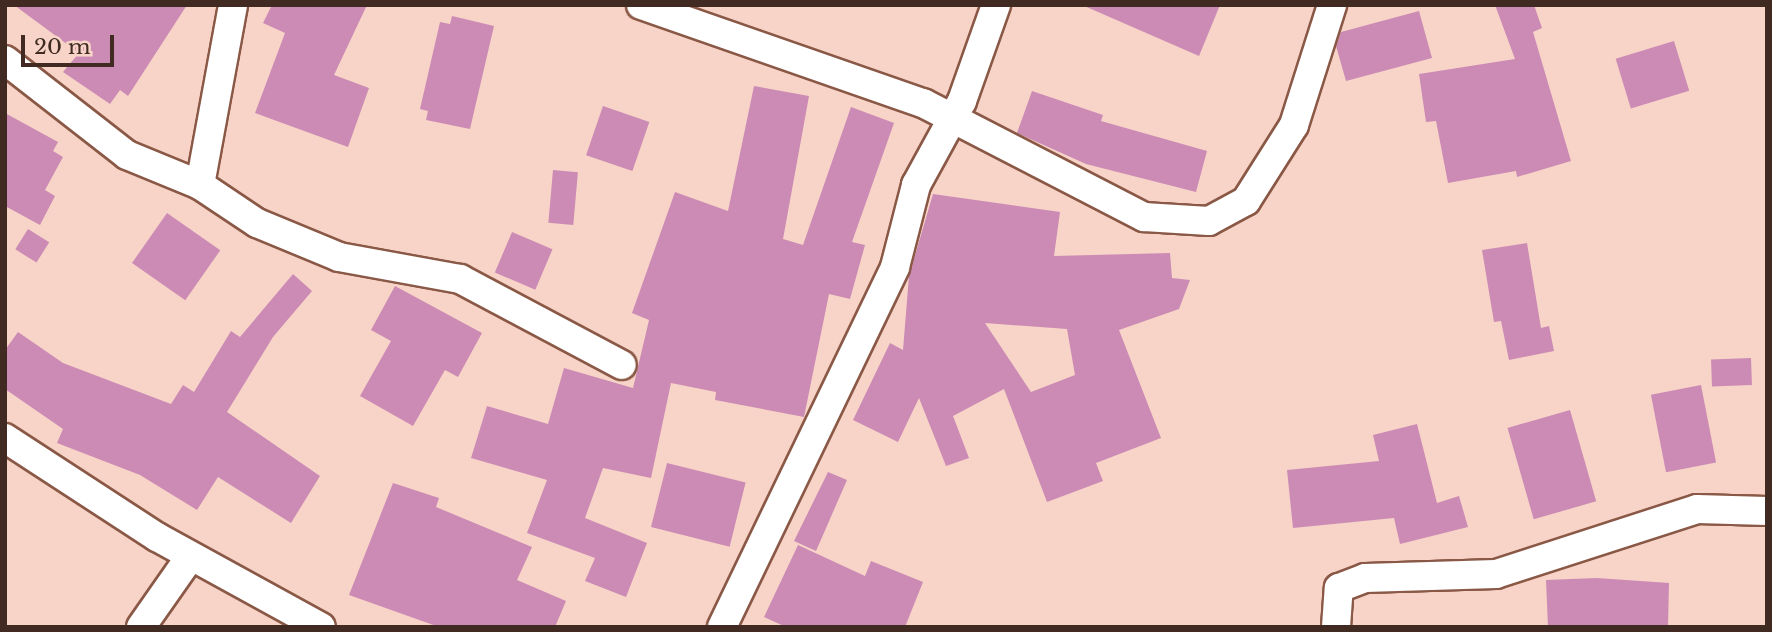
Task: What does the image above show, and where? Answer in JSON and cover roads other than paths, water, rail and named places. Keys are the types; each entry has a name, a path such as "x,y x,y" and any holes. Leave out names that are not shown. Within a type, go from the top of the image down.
{"street":[{"path":"200,185 233,5"},
{"path":"641,5 923,103 949,119 1144,217 1209,221 1246,201 1294,125 1332,5"},
{"path":"722,627 895,267 916,184 949,119 962,101 996,5"},
{"path":"5,60 127,155 200,185 257,223 339,257 460,279 622,365"},
{"path":"5,438 190,557 321,627"},
{"path":"1336,627 1339,588 1365,578 1496,574 1697,509 1767,511"},
{"path":"141,627 190,557"}]}
